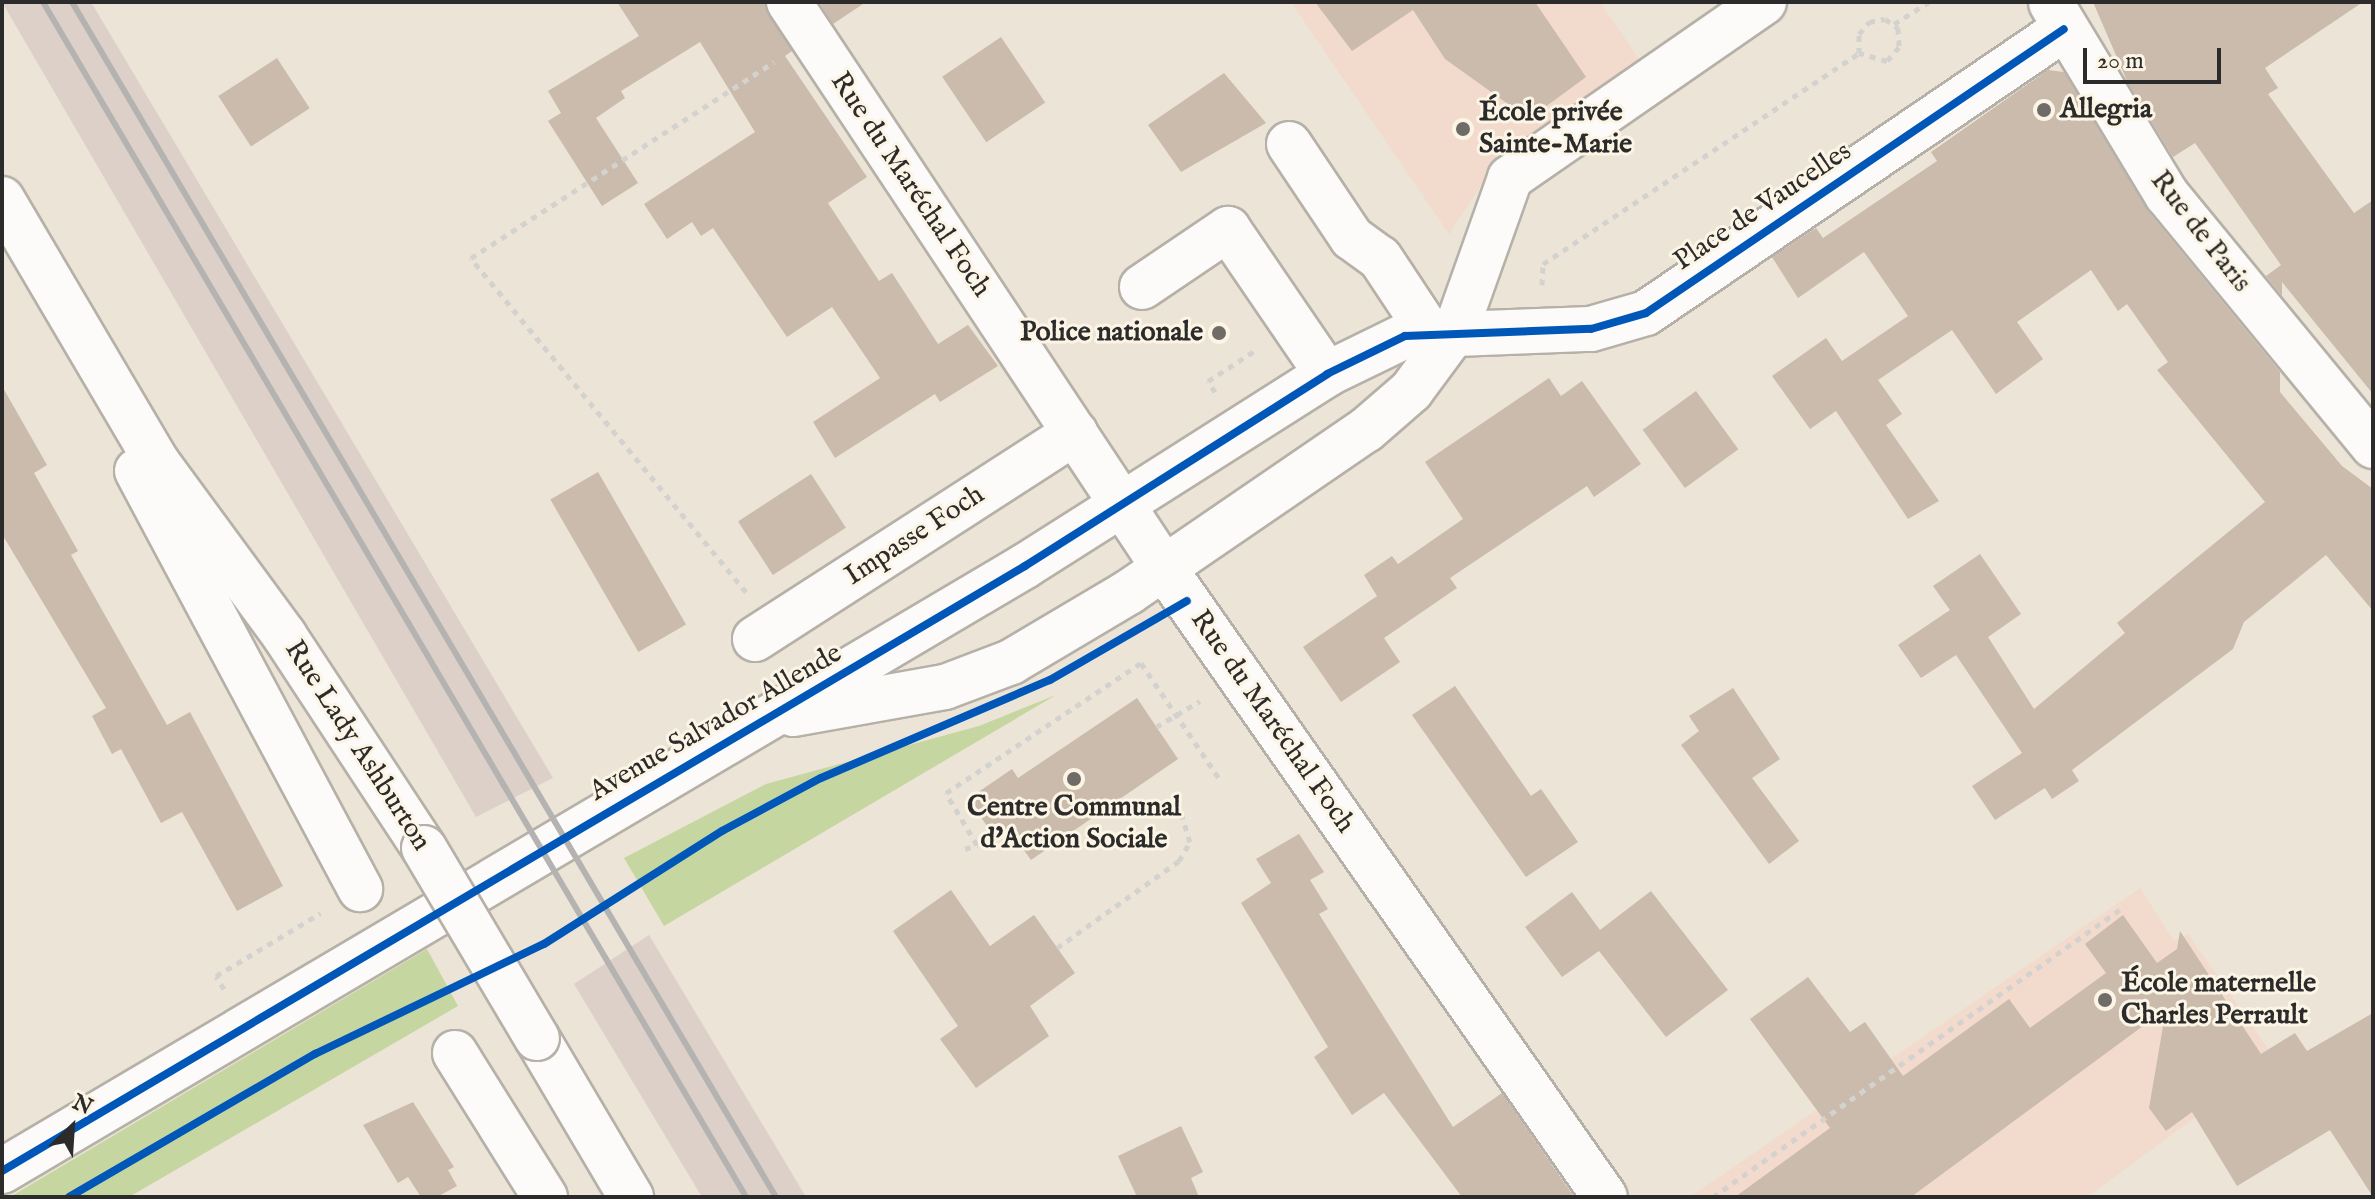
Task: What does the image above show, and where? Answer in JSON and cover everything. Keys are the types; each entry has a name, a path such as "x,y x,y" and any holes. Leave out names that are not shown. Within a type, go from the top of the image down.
{"street":[{"path":"1289,144 1352,238 1380,258 1443,331 1510,178 1764,2"},
{"name":"Place de Vaucelles","path":"1443,331 1615,326 1646,313 2057,16"},
{"name":"Rue de Paris","path":"2057,16 2167,195 2373,446"},
{"name":"Rue du Maréchal Foch","path":"800,20 1164,568 1605,1197"},
{"name":"Rue Lady Ashburton","path":"2,199 63,308 157,462 284,635 424,848 631,1197"},
{"path":"1142,287 1228,229 1327,374"},
{"name":"Rue Lady Ashburton","path":"63,308 344,899"},
{"name":"Avenue Salvador Allende","path":"2,1171 767,720 1327,374 1377,347 1443,331"},
{"name":"Avenue Salvador Allende","path":"767,720 898,698 981,674 1164,568 1366,430 1411,391 1443,331"},
{"name":"Impasse Foch","path":"765,633 1075,433"},
{"path":"455,1053 545,1197"}],"path":[{"path":"1859,53 1859,34 1869,22 1894,24 1929,2"},
{"path":"765,633 471,258 800,20"},
{"path":"1859,53 1881,63 1893,57 1901,42 1894,24"},
{"path":"1541,330 1543,264 1859,53"},
{"path":"1220,400 1208,381 1294,325"},
{"path":"965,849 977,845 946,793 1141,663 1219,778"},
{"path":"1057,948 1179,861 1190,842 1177,800"},
{"path":"227,994 216,976 344,899"},
{"path":"1713,1197 2125,906"}],"shaded area":[{"path":"2,2 91,2 553,778 476,817"},
{"name":"École privée Sainte-Marie","path":"1291,2 1600,2 1641,62 1492,169 1449,234"},
{"name":"École maternelle Charles Perrault","path":"2140,888 2174,941 2188,934 2275,1059 2087,1197 1690,1197"},
{"path":"649,935 806,1197 702,1197 574,984"}],"green space":[{"path":"1056,695 664,926 624,858 766,784 979,726"},
{"path":"427,949 458,1006 129,1197 10,1197"}],"building":[{"path":"617,2 764,2 792,51 785,56 867,177 828,203 879,281 892,273 938,344 968,325 998,366 940,402 935,394 835,458 813,422 880,378 832,307 787,337 713,228 701,236 692,222 667,239 644,204 755,132 700,42 621,91 625,98 596,118 638,183 602,206 548,121 561,113 548,91 639,36"},
{"path":"819,2 866,2 833,24"},
{"name":"École privée Sainte-Marie","path":"1315,2 1535,2 1586,77 1537,113 1533,106 1522,114 1445,59 1413,10 1352,51"},
{"path":"2093,2 2363,2 2265,68 2278,88 2268,94 2354,213 2373,200 2373,394 2282,282 2282,296 2266,276 2281,265 2195,143 2173,157 2128,83"},
{"path":"1001,37 1045,102 986,142 942,77"},
{"path":"277,58 310,108 251,146 218,96"},
{"path":"2048,70 2064,72 2148,211 2280,372 2280,392 2342,466 2373,489 2373,611 2326,555 2244,622 2233,649 2072,770 2079,781 2052,799 2045,788 1995,820 1972,786 2022,753 1956,655 1921,678 1898,645 1950,610 1933,586 1980,554 2021,614 1988,637 2034,709 2125,633 2117,623 2265,502 2157,370 2168,362 2127,304 2118,311 2091,270 2017,322 2043,359 1996,394 1952,330 1878,380 1902,414 1886,425 1939,501 1908,519 1836,411 1810,429 1772,376 1826,338 1842,361 1908,316 1864,252 1798,298 1772,257 1816,228 1823,238 1937,161 1931,152"},
{"path":"1224,73 1266,123 1181,172 1148,125"},
{"path":"1549,378 1561,396 1582,381 1641,464 1594,497 1587,486 1450,578 1457,588 1384,638 1400,662 1341,702 1303,647 1377,596 1364,575 1392,556 1398,564 1463,519 1425,462"},
{"path":"2,386 47,465 34,473 78,551 71,555 167,725 190,712 283,886 237,911 182,812 161,823 121,749 112,754 92,716 106,708 2,534"},
{"path":"1696,391 1738,449 1685,488 1643,430"},
{"path":"598,472 686,624 638,652 550,500"},
{"path":"811,474 846,528 773,575 738,521"},
{"path":"1455,686 1531,796 1541,789 1578,842 1526,877 1412,715"},
{"path":"1733,688 1780,759 1752,778 1799,841 1769,864 1681,745 1699,731 1689,716"},
{"name":"Centre Communal d'Action Sociale","path":"1137,698 1178,759 1031,860 1011,832 997,840 968,799 1012,769 1018,778"},
{"path":"1299,834 1324,872 1310,880 1328,909 1319,914 1453,1127 1502,1093 1574,1197 1462,1197 1384,1093 1352,1115 1314,1057 1328,1047 1241,903 1271,883 1256,859"},
{"path":"951,890 990,946 1034,915 1075,973 1030,1006 1049,1036 976,1088 940,1039 958,1026 893,931"},
{"path":"1651,891 1728,990 1666,1037 1599,951 1562,977 1525,927 1572,892 1600,930"},
{"path":"2123,915 2157,963 2177,949 2180,931 2261,1054 2295,1033 2307,1051 2373,1013 2373,1197 2330,1130 2237,1186 2192,1112 2166,1131 2149,1108 2166,1009 1911,1197 1735,1197 1830,1128 1750,1019 1808,977 1850,1032 1865,1022 1903,1076 2009,999 2030,1028 2106,973 2085,944"},
{"path":"413,1102 454,1167 448,1170 457,1186 437,1197 421,1197 408,1177 398,1183 363,1125"},
{"path":"1181,1126 1203,1172 1191,1178 1199,1197 1137,1197 1118,1156"}],"railway":[{"path":"43,2 746,1197"},
{"path":"72,2 776,1197"}],"cycle path":[{"path":"2,1171 1025,566 1327,374 1405,336 1591,329 1646,313 2064,29"},
{"path":"69,1197 315,1054 544,944 722,831 821,778 1050,680 1187,601"}],"place":[{"name":"Allegria","path":"2044,110"},
{"name":"École privée Sainte-Marie","path":"1463,129"},
{"name":"Police nationale","path":"1219,333"},
{"name":"Centre Communal d'Action Sociale","path":"1074,779"},
{"name":"École maternelle Charles Perrault","path":"2105,1000"}]}
